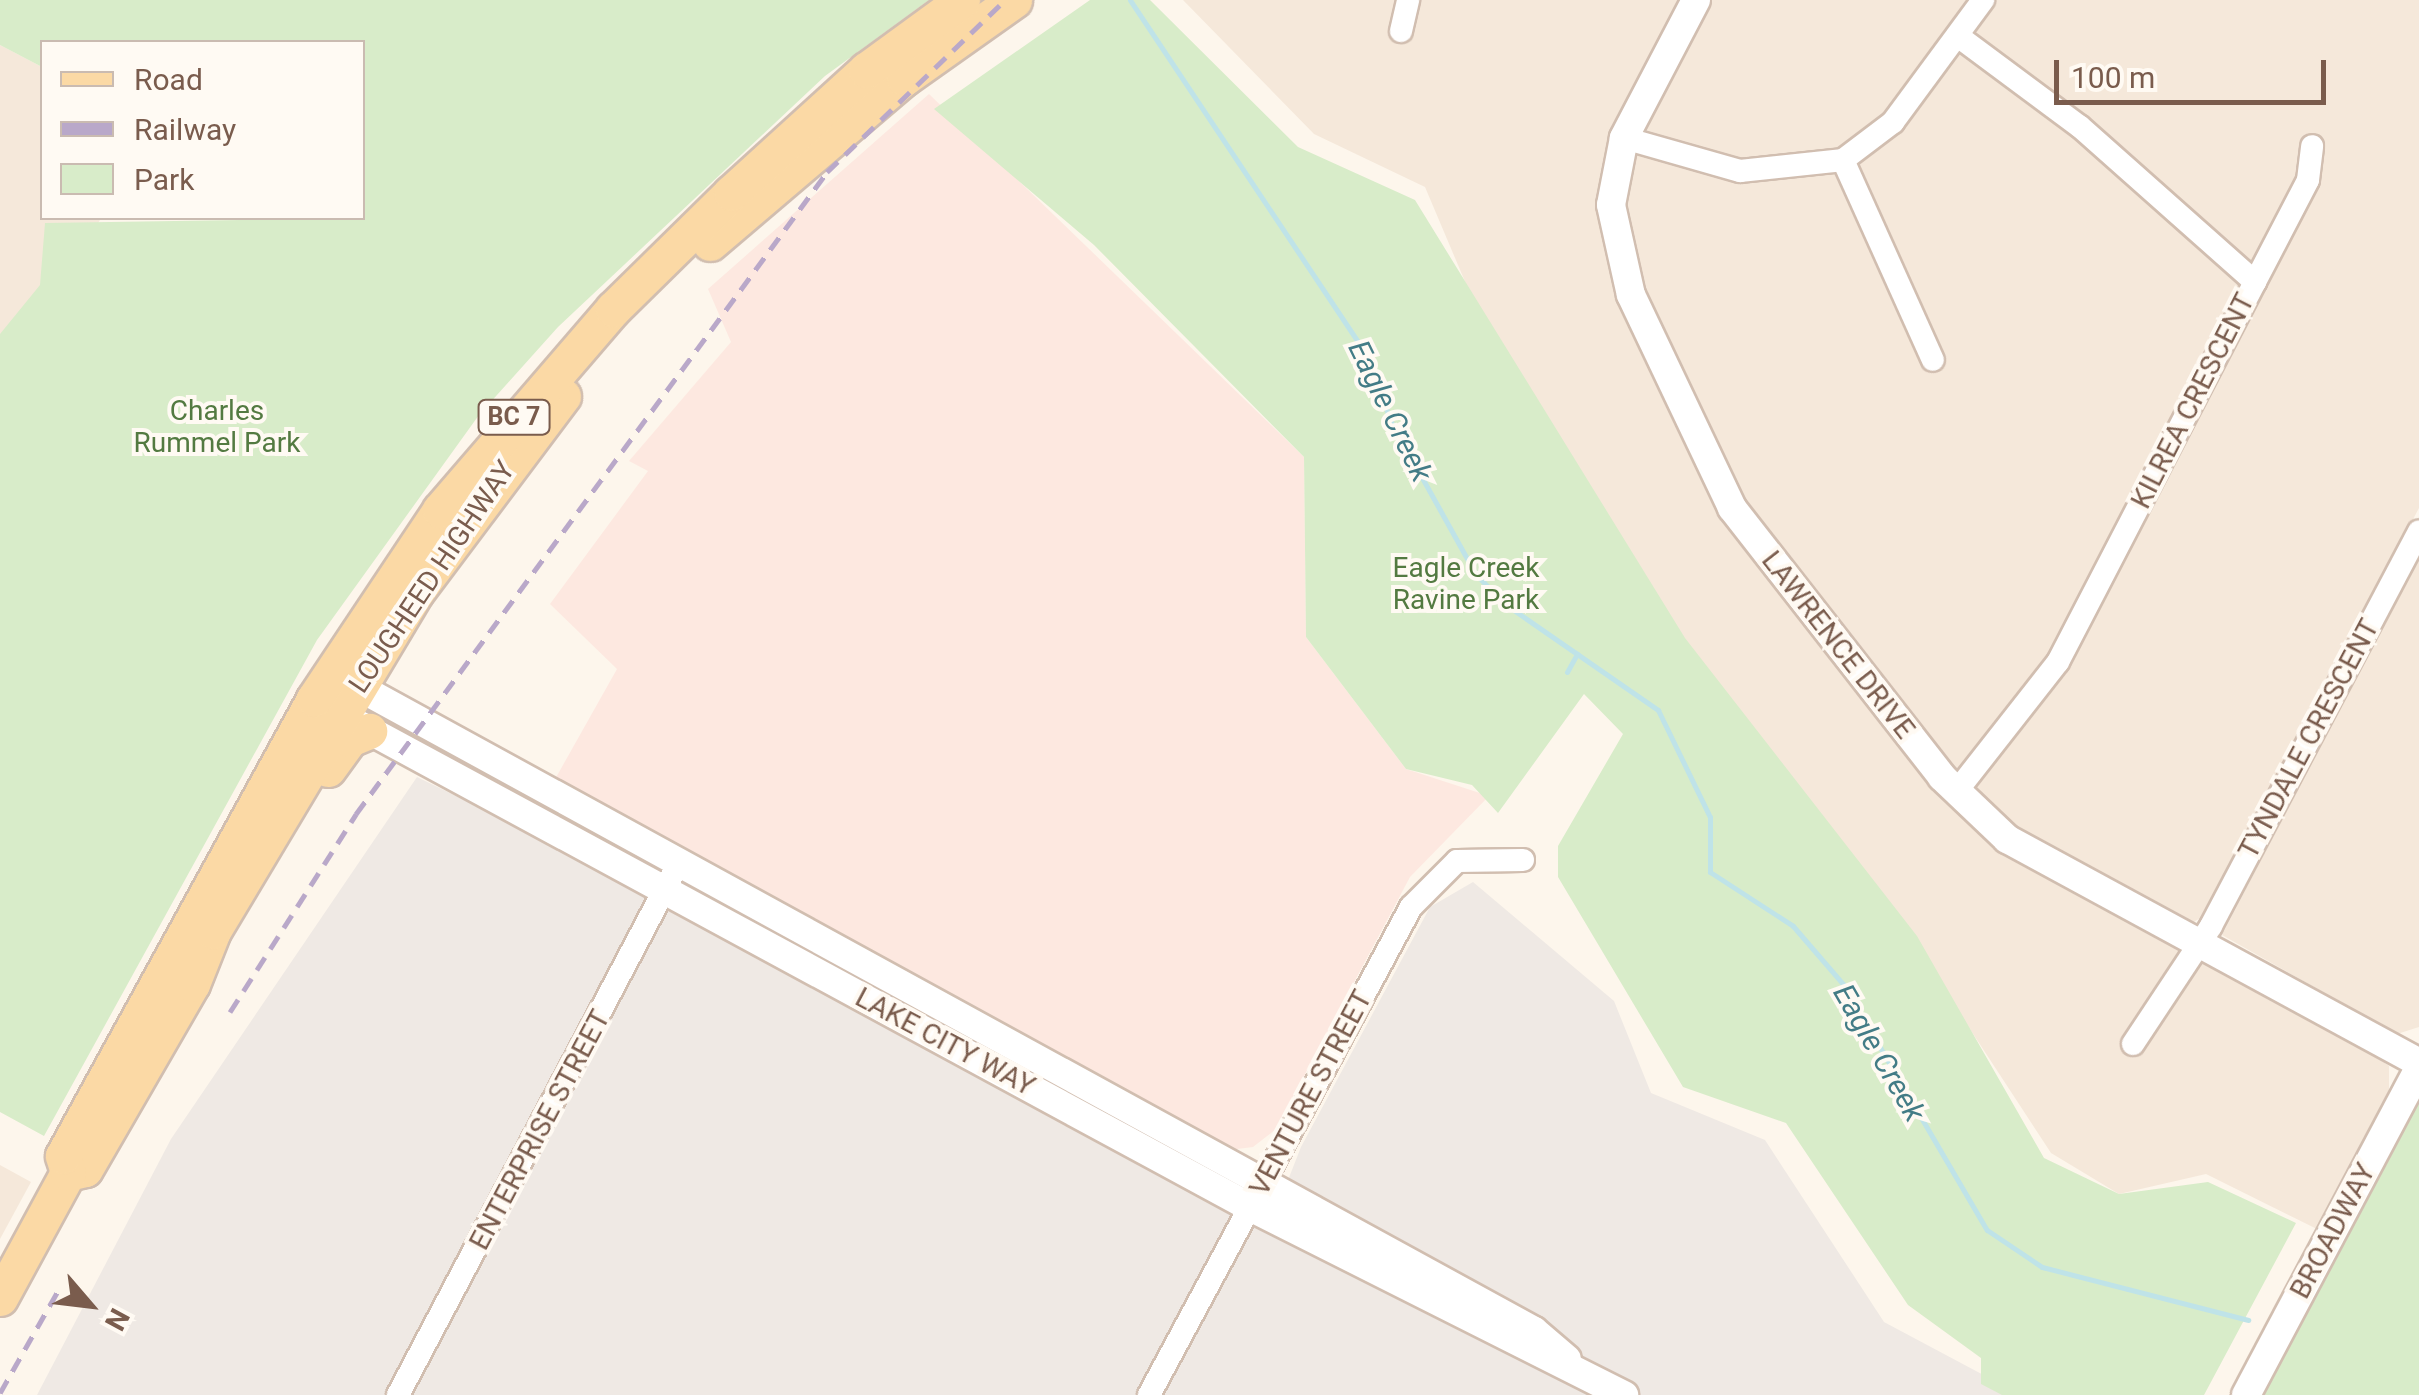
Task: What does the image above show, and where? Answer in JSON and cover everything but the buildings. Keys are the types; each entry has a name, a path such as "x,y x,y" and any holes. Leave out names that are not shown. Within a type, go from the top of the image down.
{"main road":[{"name":"LOUGHEED HIGHWAY","path":"68,1173 85,1169 192,984 212,930 342,700 440,510 612,309 788,139 962,0"},
{"name":"LOUGHEED HIGHWAY","path":"0,1298 68,1173 63,1156 342,700 572,384 713,240 904,78 1014,0"}],"street":[{"path":"1401,32 1408,0"},
{"name":"LAWRENCE DRIVE","path":"1696,0 1624,138 1611,194 1619,260 1708,472 1956,792 2030,854 2419,1066"},
{"path":"1624,138 1740,170 1843,160 1892,122 1983,0"},
{"name":"KILREA CRESCENT","path":"1956,792 2058,662 2255,282 2079,126 1958,36"},
{"path":"2255,282 2308,180 2312,146"},
{"path":"1843,160 1932,360"},
{"name":"TYNDALE CRESCENT","path":"2134,1044 2199,946 2419,532"},
{"name":"LAKE CITY WAY","path":"342,700 678,864 1257,1194 1624,1395"},
{"name":"LAKE CITY WAY","path":"342,700 666,892 1257,1194"},
{"name":"VENTURE STREET","path":"1149,1395 1433,880 1458,860 1523,860"},
{"name":"ENTERPRISE STREET","path":"398,1395 678,864"},
{"name":"BROADWAY","path":"2246,1395 2419,1066"}],"shaded area":[{"path":"1183,0 2419,0 2419,508 2203,916 2191,924 2389,1066 2389,1094 2321,1231 2206,1174 2119,1194 2051,1153 1911,939 1655,643 1502,369 1425,187 1314,134"},
{"path":"0,45 40,66 40,220 100,220 0,393"},
{"path":"929,94 1304,457 1306,637 1406,769 1489,796 1410,877 1276,1129 1253,1147 1229,1150 554,781 617,669 550,604 648,471 629,461 731,342 708,289"},
{"path":"2419,557 2419,1027 2397,1034 2222,935"},
{"path":"417,777 612,872 1270,1226 1301,1147 1430,907 1473,882 1614,1001 1651,1093 1765,1140 1884,1322 2021,1395 37,1395 171,1139"},
{"path":"0,1165 31,1182 0,1239"}],"green space":[{"name":"Charles Rummel Park","path":"0,0 929,0 825,76 558,327 479,415 317,640 44,1136 0,1112 0,334 40,285 45,223 365,220 365,40 40,40 40,66 0,45"},
{"name":"Eagle Creek Ravine Park","path":"1090,0 1150,0 1298,147 1415,200 1685,638 1917,936 2044,1158 2119,1194 2208,1182 2296,1223 2204,1395 2002,1395 1981,1384 1981,1358 1908,1305 1786,1123 1683,1087 1558,877 1558,846 1623,734 1584,694 1498,813 1472,785 1406,769 1306,637 1304,457 1094,245 934,109"},
{"path":"2419,1090 2419,1395 2258,1395"}],"waterway":[{"name":"Eagle Creek","path":"1130,0 1367,355 1391,422 1475,573 1502,602 1658,710 1710,817 1710,872 1793,926 1843,984 1987,1230 2042,1267 2248,1320"},
{"path":"1567,672 1577,654"}],"railway":[{"path":"230,1012 356,814 827,172 1005,0"},
{"path":"0,1393 58,1291"}]}
